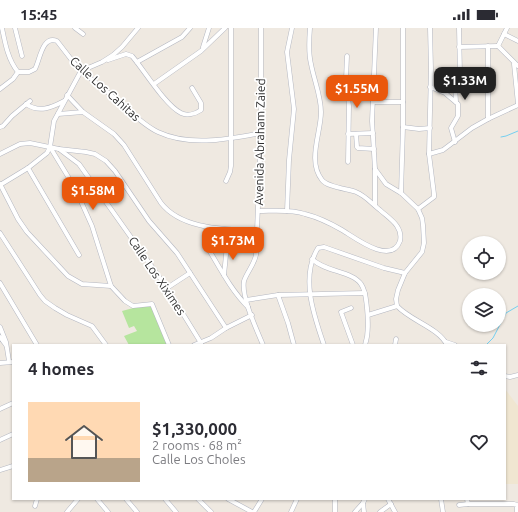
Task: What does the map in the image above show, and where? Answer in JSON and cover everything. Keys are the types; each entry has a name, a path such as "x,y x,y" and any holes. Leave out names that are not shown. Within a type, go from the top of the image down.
{"street":[{"path":"0,89 13,79 18,72 13,66 10,58 2,28"},
{"path":"15,28 22,56"},
{"path":"75,28 83,34"},
{"path":"102,62 118,51 138,28"},
{"path":"137,62 182,37 190,28"},
{"path":"201,51 209,28"},
{"path":"154,84 201,51 225,28"},
{"path":"226,181 230,172 231,28"},
{"name":"Avenida Abraham Zaied","path":"261,28 259,211 255,260 246,276 244,285 246,300 263,344"},
{"path":"287,211 289,160 294,108 288,68 288,48 292,28"},
{"path":"259,211 287,211 303,213 341,229 369,246 380,250 388,250 399,244 401,235 393,220 364,196 356,192 324,183 319,175 315,157 316,143 321,123 321,110 309,56 310,28"},
{"path":"375,205 373,102 376,28"},
{"path":"401,193 403,28"},
{"path":"418,209 434,195 429,154 430,28"},
{"path":"456,102 455,85 460,72 459,28"},
{"path":"498,46 507,28"},
{"path":"504,34 518,41"},
{"name":"Calle Los Cahitas","path":"18,72 29,72 35,69 44,46 48,41 54,40 57,41 81,71 159,133 178,139 191,140 231,138 261,133"},
{"path":"488,46 488,119"},
{"path":"429,154 443,150 472,128 518,104 516,65 498,46 459,47"},
{"path":"112,286 82,284 68,276 27,232 18,219 0,185 28,168 45,155 50,147 53,125 67,95 81,71 102,62 128,54 137,62 165,99 182,114 187,115 196,113 202,108 199,98 192,88"},
{"path":"347,56 346,79 349,106 348,162"},
{"path":"430,88 445,93 456,102 459,107 458,116 452,128 455,142"},
{"path":"67,95 83,112 119,139 166,210 181,219 202,225 257,232"},
{"path":"0,127 3,126 12,116 30,101"},
{"path":"26,104 34,109 40,110 64,101"},
{"path":"373,102 403,102"},
{"path":"58,114 83,112"},
{"path":"403,127 419,129 430,128"},
{"path":"348,134 373,133"},
{"path":"356,134 358,148 374,149"},
{"name":"Calle Los Xiximes","path":"0,154 15,145 25,143 59,149 79,164 167,288 201,343"},
{"path":"50,147 75,188 92,226 112,286 125,301 133,306 153,305 169,344"},
{"path":"59,149 95,154 106,161 149,221 170,244 226,328"},
{"path":"28,168 79,254"},
{"path":"375,169 386,184 401,193 418,209 422,218 424,243 422,252 405,273 398,290 396,299 397,306 403,313 440,335 446,344"},
{"path":"0,233 45,301 67,315 92,326 105,344"},
{"path":"206,245 239,298 249,308"},
{"path":"224,275 227,245"},
{"path":"324,344 313,313 310,294 310,270 312,259 318,248 324,247 384,268 405,273"},
{"path":"312,259 321,266 356,279 361,284 366,293 368,315 365,344"},
{"path":"167,288 190,273"},
{"path":"0,283 35,344"},
{"path":"246,300 278,295 366,293"},
{"path":"278,295 294,344"},
{"path":"368,315 397,306"},
{"path":"350,308 341,312 353,344"},
{"path":"198,344 252,315"},
{"path":"0,327 11,362 0,363"},
{"path":"0,337 7,346"},
{"path":"395,344 396,340"},
{"path":"506,376 518,375"},
{"path":"0,409 12,403"},
{"path":"0,440 12,434"},
{"path":"0,470 12,466"},
{"path":"35,506 37,500"},
{"path":"67,512 77,500"},
{"path":"98,500 108,512"},
{"path":"127,500 137,512"},
{"path":"166,500 176,512"},
{"path":"199,500 211,512"},
{"path":"230,500 253,512 261,500"},
{"path":"291,512 297,500"},
{"path":"335,500 335,512"},
{"path":"389,500 395,512"},
{"path":"441,500 443,512"},
{"path":"467,500 468,504"},
{"path":"355,512 364,501"},
{"path":"364,501 364,512"},
{"path":"380,512 391,504"},
{"path":"459,505 514,504 517,507 518,512"}],"shaded area":[{"path":"506,390 518,406 518,484 506,484"}],"green space":[{"path":"152,306 168,344 128,344 124,336 137,331 134,326 129,328 122,311 137,307"}],"waterway":[{"path":"501,137 518,131"},
{"path":"487,344 493,338 506,313 518,306"}]}
